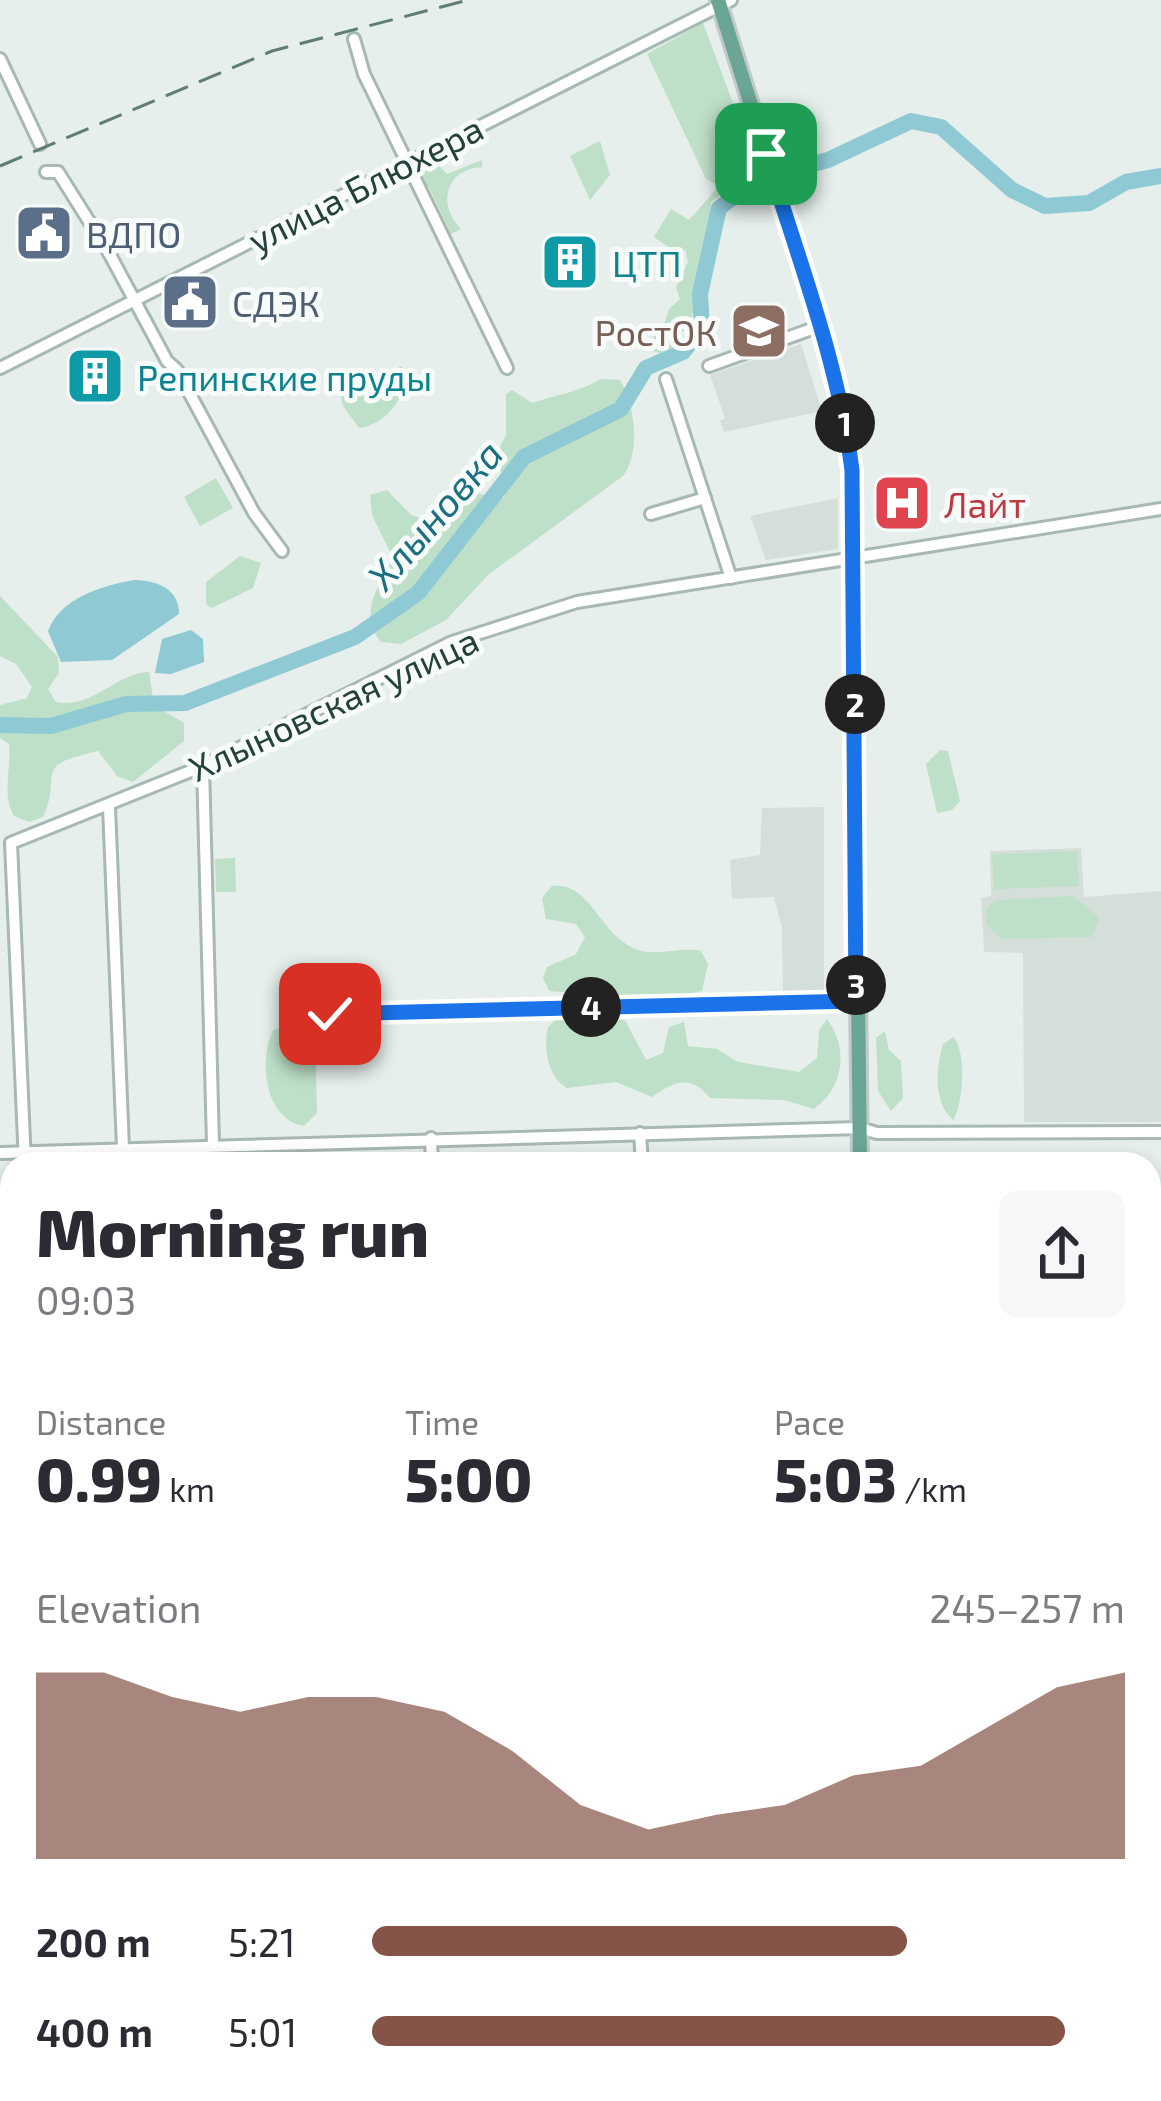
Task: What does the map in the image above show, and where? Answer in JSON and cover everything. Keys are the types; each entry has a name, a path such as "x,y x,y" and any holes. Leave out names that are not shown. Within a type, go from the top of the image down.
{"main road":[{"path":"723,2 844,412 854,558 860,1152"}],"street":[{"name":"улица Блюхера","path":"0,368 723,2"},
{"path":"354,39 406,163 507,368"},
{"path":"0,59 40,144"},
{"path":"46,172 58,172 85,210 254,513 282,551"},
{"path":"709,367 820,326"},
{"path":"666,379 731,578"},
{"path":"651,514 705,497"},
{"name":"Хлыновская улица","path":"25,1152 10,843 203,766 475,634 587,600 1161,509"},
{"path":"203,766 213,1144"},
{"path":"109,807 123,1148"},
{"path":"330,1014 856,1001"},
{"path":"84,1152 213,1144 860,1128 878,1133 1161,1132"},
{"path":"640,1133 641,1152"},
{"path":"431,1138 432,1152"}],"shaded area":[{"path":"801,344 822,411 724,432 720,421 725,418 710,375"},
{"path":"838,498 838,549 766,560 750,516"},
{"path":"824,807 824,999 783,999 782,928 774,897 732,899 730,860 760,855 762,808"},
{"path":"1081,848 1084,897 1161,891 1161,1122 1024,1122 1023,953 984,952 981,898 991,896 990,851"}],"green space":[{"path":"703,23 757,167 711,202 704,276 694,313 674,342 687,347 679,357 655,352 649,339 661,333 669,309 680,299 676,287 688,262 685,249 682,256 654,237 671,209 689,220 719,186 706,179 647,54"},
{"path":"600,141 610,175 590,200 570,156"},
{"path":"430,157 447,174 482,160 482,167 460,174 449,190 449,209 461,229 451,234 429,187 422,187 415,172"},
{"path":"401,366 407,376 397,403 384,417 359,428 343,406 338,381 355,373 377,382"},
{"path":"601,379 620,380 632,415 634,442 623,476 488,575 446,620 401,644 381,642 371,610 393,558 372,515 370,495 387,490 411,515 441,524 467,492 504,498 508,484 494,459 506,435 506,394 512,390 532,403"},
{"path":"216,478 233,508 200,526 184,497"},
{"path":"240,556 261,563 253,588 212,608 206,604 206,582"},
{"path":"0,596 58,657 59,673 48,689 56,702 82,700 125,678 149,672 154,705 184,723 184,741 133,782 117,776 98,751 63,762 52,773 43,817 29,822 14,816 7,790 9,744 0,738 0,705 27,698 32,687 16,664 0,656"},
{"path":"940,750 948,751 960,801 952,810 937,813 926,764"},
{"path":"1077,851 1079,886 994,889 992,854"},
{"path":"235,858 236,892 216,892 215,859"},
{"path":"552,886 578,893 628,945 649,952 701,951 708,964 702,991 661,1000 549,991 543,978 547,967 576,954 585,937 576,924 546,919 542,898"},
{"path":"1073,896 1100,918 1092,937 1002,939 987,925 986,909 996,900"},
{"path":"557,1018 625,1020 646,1060 663,1053 669,1027 684,1022 688,1046 717,1049 738,1062 799,1072 817,1058 819,1030 827,1019 838,1043 840,1067 832,1090 814,1109 784,1100 710,1098 696,1085 682,1082 652,1097 616,1082 567,1088 555,1077 547,1052 548,1027"},
{"path":"301,1024 315,1032 317,1113 304,1126 281,1113 266,1072 273,1030"},
{"path":"885,1031 889,1050 901,1061 903,1098 891,1111 878,1091 876,1038"},
{"path":"954,1037 962,1078 953,1120 939,1095 938,1074 943,1044"}],"water":[{"path":"135,580 166,588 179,614 112,660 61,662 48,631 62,610 97,590"},
{"path":"191,630 203,639 204,662 171,674 155,673 162,639"}],"waterway":[{"name":"Хлыновка","path":"0,725 51,726 126,704 185,703 355,637 418,593 524,457 621,409 646,368 683,352 702,328 700,294 719,208 757,179 828,160 911,121 941,127 1012,190 1045,206 1089,203 1126,182 1161,176"}],"railway":[{"path":"0,166 272,51 468,0"}],"place":[{"name":"ВДПО","path":"44,233"},
{"name":"ЦТП","path":"570,262"},
{"name":"СДЭК","path":"190,302"},
{"name":"РостОК","path":"759,331"},
{"name":"Репинские пруды","path":"95,376"},
{"name":"Лайт","path":"902,503"}],"route":[{"path":"330,1014 856,1001 852,470 844,412 818,315 766,154"}]}
